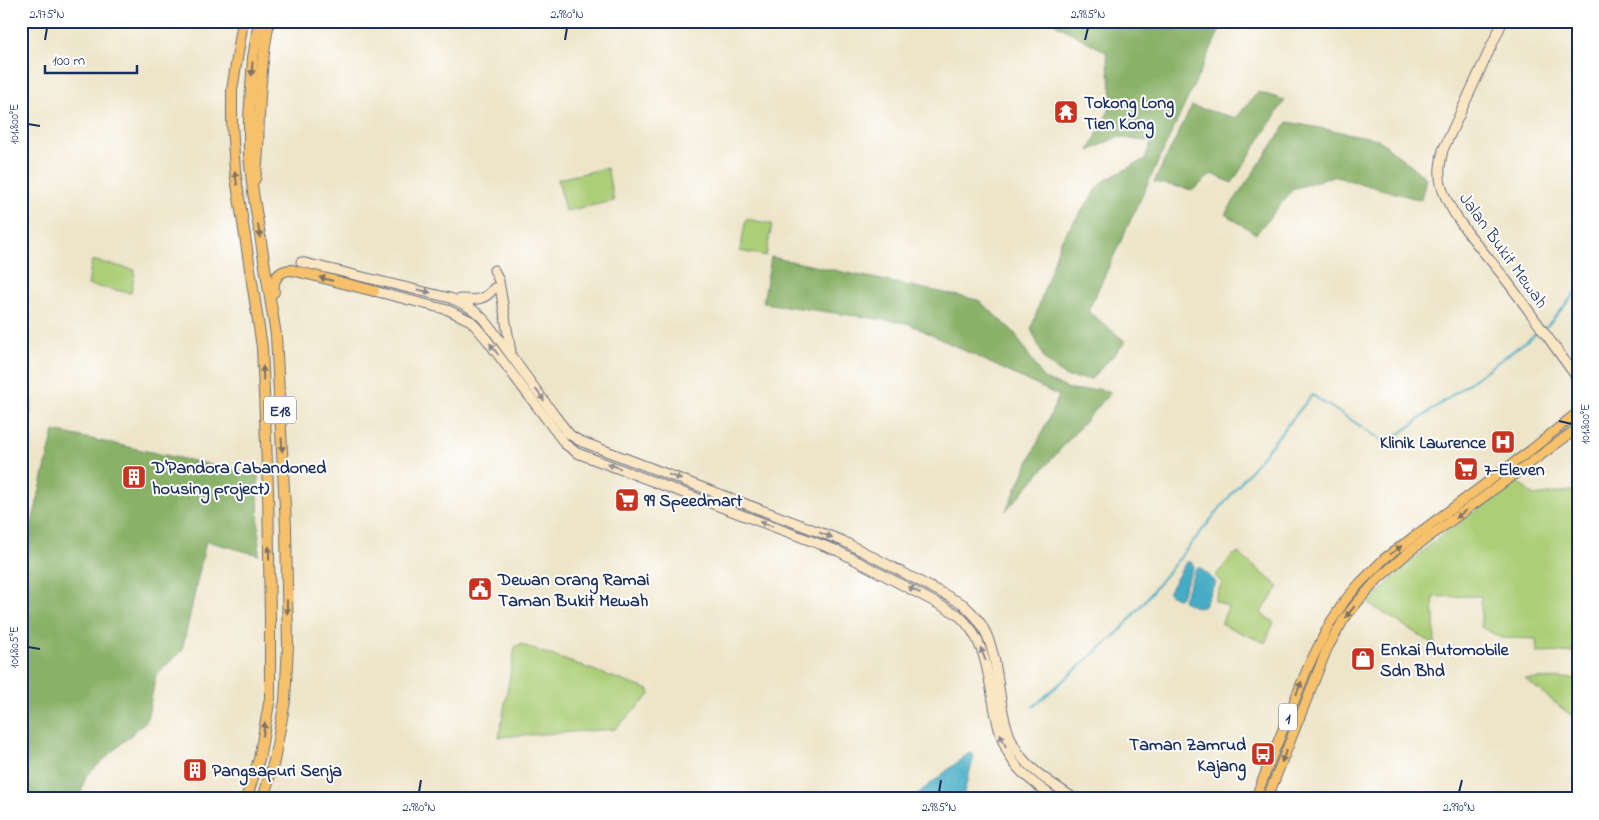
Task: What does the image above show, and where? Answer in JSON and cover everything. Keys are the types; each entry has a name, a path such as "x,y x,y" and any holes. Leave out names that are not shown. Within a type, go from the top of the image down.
{"highway":[{"name":"E18","path":"260,21 253,58 248,118 249,154 253,192 276,335 286,527 288,673 274,761 263,799"},
{"path":"253,192 258,160 258,119 263,54 269,21"},
{"name":"E18","path":"241,25 232,90 232,123 235,171 262,347 268,489 270,620 270,698 259,759 246,799"},
{"path":"276,335 277,317 273,281 284,271 292,270 374,291"}],"main road":[{"name":"1","path":"1255,799 1308,667 1330,623 1355,588 1385,558 1531,450 1578,412"},
{"path":"1568,436 1570,431 1578,424"},
{"name":"1","path":"1267,799 1327,649 1344,619 1356,604 1378,578 1411,550 1578,428"}],"street":[{"name":"Jalan Bukit Mewah","path":"1503,21 1443,150 1439,168 1442,188 1450,207 1578,379"},
{"path":"301,262 450,298 467,305 477,312 570,435 580,441 843,541 963,604 976,617 989,642 1008,732 1016,748 1023,760 1030,766 1076,799"},
{"path":"494,270 500,282 510,348 514,360"},
{"path":"450,298 478,300 488,296 494,288"},
{"path":"374,291 448,310 471,320 565,444 577,452 838,551 957,614 967,622 977,639 986,662 1000,736 1008,752 1017,767 1030,780 1056,799"}],"green space":[{"path":"1056,21 1224,21 1088,311 1126,342 1091,379 1066,377 1045,360 1031,329 1061,240 1102,182 1145,159 1151,142 1117,137 1089,151 1113,102 1106,52 1055,24"},
{"path":"1258,92 1285,100 1232,183 1212,174 1193,190 1154,182 1192,106 1236,118"},
{"path":"1288,122 1378,139 1426,178 1421,200 1333,176 1293,189 1256,234 1225,214"},
{"path":"607,168 614,201 565,211 558,179"},
{"path":"746,219 772,224 766,256 740,251"},
{"path":"771,257 978,300 1014,332 1044,379 1075,391 1098,389 1111,392 1006,511 1059,396 907,323 763,303"},
{"path":"92,260 135,270 131,293 88,285"},
{"path":"21,394 32,396 30,415 21,413"},
{"path":"54,431 258,475 259,555 206,541 182,651 156,675 147,720 86,776 79,799 21,799 21,569"},
{"path":"1518,482 1534,496 1578,490 1578,652 1537,653 1536,639 1501,638 1481,627 1481,596 1433,597 1435,645 1369,604 1386,585 1435,540"},
{"path":"1238,553 1279,587 1261,612 1274,622 1265,643 1221,624 1228,607 1214,600 1222,583 1215,576 1233,555"},
{"path":"520,644 649,690 650,695 615,729 499,737 515,647"},
{"path":"1578,678 1578,721 1525,679"}],"water":[{"path":"1186,562 1191,562 1194,566 1180,598 1177,598 1169,594 1169,591"},
{"path":"1199,567 1215,583 1203,607 1198,608 1184,602 1183,599 1196,568"},
{"path":"969,753 973,754 974,757 962,799 916,799 916,795"}],"waterway":[{"path":"1544,328 1578,290"},
{"path":"1033,707 1121,630 1312,395 1387,443 1540,331"}],"place":[{"name":"Tokong Long Tien Kong","path":"1066,112"},
{"name":"Klinik Lawrence","path":"1503,442"},
{"name":"7-Eleven","path":"1466,469"},
{"name":"D'Pandora (abandoned housing project)","path":"134,477"},
{"name":"99 Speedmart","path":"627,500"},
{"name":"Dewan Orang Ramai Taman Bukit Mewah","path":"480,589"},
{"name":"Enkai Automobile Sdn Bhd","path":"1363,659"},
{"name":"Taman Zamrud Kajang","path":"1263,754"},
{"name":"Pangsapuri Senja","path":"195,770"}]}
